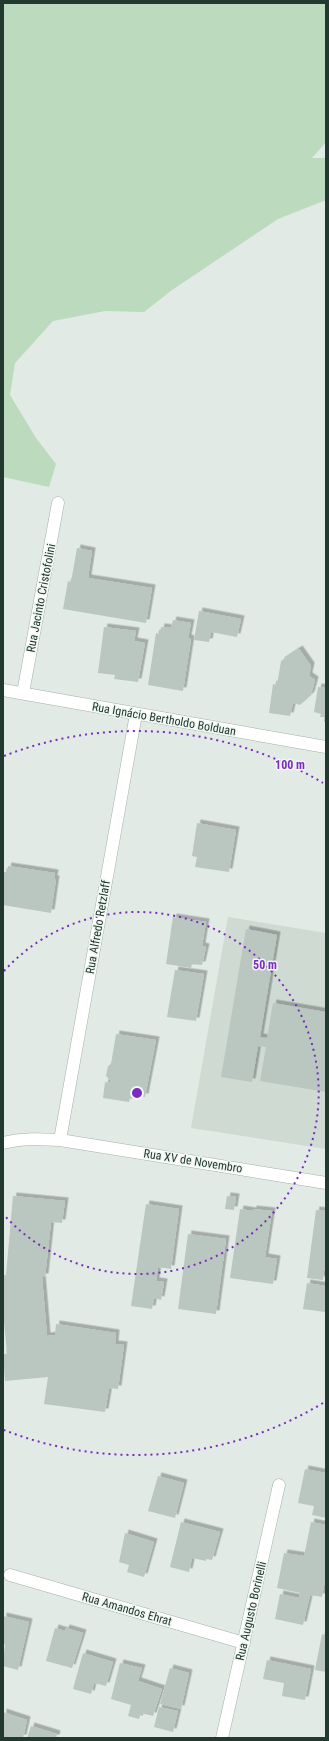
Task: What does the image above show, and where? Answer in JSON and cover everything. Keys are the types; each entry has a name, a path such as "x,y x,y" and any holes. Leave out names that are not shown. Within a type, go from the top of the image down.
{"street":[{"name":"Rua Jacinto Cristofolini","path":"23,693 58,503"},
{"name":"Rua Ignácio Bertholdo Bolduan","path":"3,690 326,747"},
{"name":"Rua Alfredo Retzlaff","path":"60,1140 136,714"},
{"name":"Rua XV de Novembro","path":"3,1143 13,1140 60,1140 326,1183"},
{"name":"Rua Augusto Borinelli","path":"222,1738 280,1485"},
{"name":"Rua Amandos Ehrat","path":"10,1575 244,1644"}],"shaded area":[{"path":"228,917 326,933 326,1149 191,1128"}],"green space":[{"path":"3,3 326,3 326,142 312,158 326,158 326,200 278,219 172,290 144,312 105,311 53,321 15,363 10,395 36,438 56,464 49,487 3,477"}],"building":[{"path":"77,548 92,551 88,578 152,588 146,623 63,609 68,581 71,582"},
{"path":"199,611 241,619 237,637 211,632 209,642 194,640"},
{"path":"173,620 191,623 188,638 191,639 183,691 148,685 156,633 160,634 161,627 171,628"},
{"path":"104,627 136,631 134,641 145,643 138,682 114,679 115,675 98,673"},
{"path":"299,649 311,666 309,676 315,680 311,695 300,705 293,703 290,716 269,713 273,684 277,685 281,661"},
{"path":"318,687 326,688 326,722 324,722 324,717 320,717 321,714 314,712"},
{"path":"197,823 236,830 229,872 195,867 197,857 192,856"},
{"path":"8,866 55,873 54,879 56,879 51,913 3,905 3,872 7,872"},
{"path":"173,917 206,922 202,946 206,947 202,965 192,964 191,968 166,964"},
{"path":"246,929 277,935 260,1037 267,1038 273,1003 326,1012 326,1092 260,1081 266,1047 258,1046 252,1082 221,1077"},
{"path":"175,970 204,974 196,1021 167,1017"},
{"path":"116,1034 156,1040 145,1097 131,1094 129,1102 103,1098 105,1082 110,1083 111,1081 106,1076 108,1066 111,1064"},
{"path":"13,1196 65,1201 62,1223 51,1222 45,1277 42,1277 47,1336 55,1335 56,1324 116,1333 115,1344 124,1345 118,1389 109,1388 105,1412 44,1404 48,1377 5,1381 3,1354 7,1354 3,1310 3,1275 6,1275"},
{"path":"227,1196 236,1197 234,1210 225,1209"},
{"path":"146,1204 179,1209 171,1269 158,1267 156,1281 164,1282 161,1300 154,1298 152,1309 131,1306"},
{"path":"240,1209 272,1211 265,1257 277,1259 273,1284 230,1278"},
{"path":"316,1210 326,1211 326,1271 324,1271 323,1280 307,1278"},
{"path":"188,1234 226,1239 216,1314 178,1309"},
{"path":"307,1283 326,1286 325,1312 303,1309"},
{"path":"305,1469 326,1473 326,1518 312,1515 314,1506 298,1503"},
{"path":"158,1476 184,1483 175,1518 148,1511"},
{"path":"181,1522 220,1532 212,1560 206,1559 206,1561 192,1558 189,1572 170,1567"},
{"path":"311,1522 326,1525 326,1575 322,1597 310,1595 303,1625 275,1619 280,1594 299,1598 300,1593 277,1588 284,1553 304,1556"},
{"path":"125,1533 154,1542 144,1577 127,1572 129,1565 119,1562"},
{"path":"3,1616 29,1622 18,1670 3,1666 5,1644 3,1644"},
{"path":"55,1628 65,1631 66,1628 83,1633 72,1668 46,1661"},
{"path":"322,1634 326,1635 326,1672 315,1670"},
{"path":"83,1653 113,1662 106,1686 94,1683 91,1694 73,1689"},
{"path":"267,1660 311,1669 305,1700 282,1696 284,1683 263,1679"},
{"path":"120,1663 142,1668 138,1681 162,1689 153,1716 141,1713 139,1719 128,1716 131,1705 111,1699"},
{"path":"170,1668 189,1673 181,1709 160,1704"},
{"path":"159,1707 178,1711 173,1732 154,1727"},
{"path":"3,1712 27,1720 23,1738 3,1738"},
{"path":"31,1726 57,1734 56,1738 27,1738"}]}
